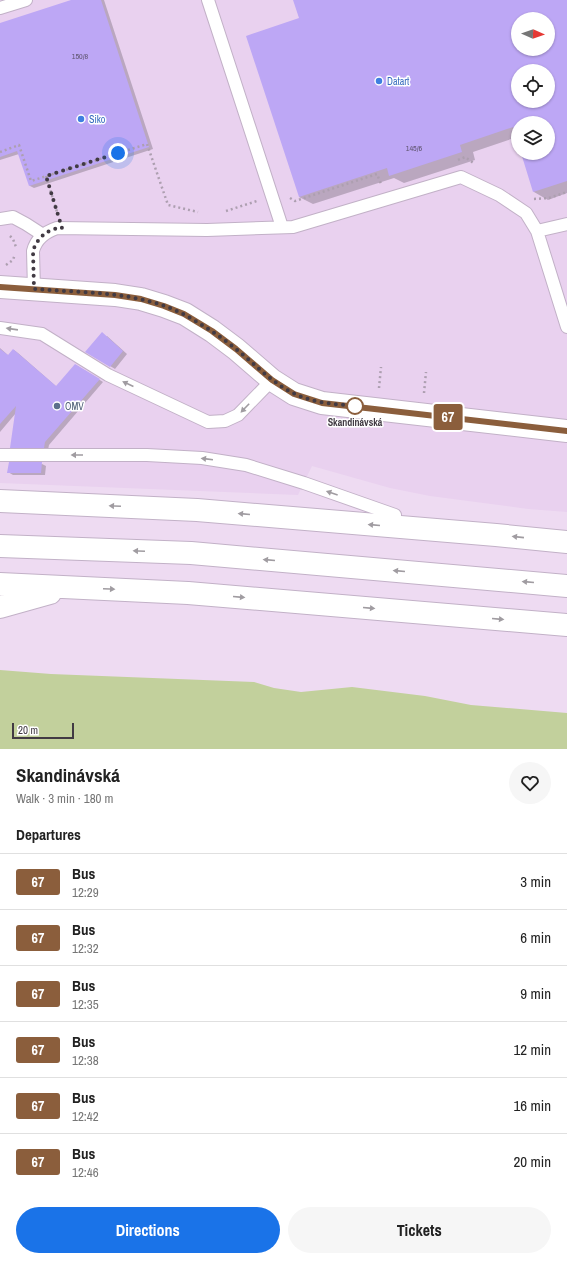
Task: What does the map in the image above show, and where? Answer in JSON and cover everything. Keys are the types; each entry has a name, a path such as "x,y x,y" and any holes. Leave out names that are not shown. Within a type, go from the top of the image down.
{"main road":[{"path":"0,287 115,295 141,299 164,306 184,314 212,331 236,349 272,380 294,394 322,403 567,431"},
{"path":"0,501 197,510 567,542"},
{"path":"395,515 496,535"},
{"path":"0,546 191,553 567,586"},
{"path":"0,584 188,593 567,625"},
{"path":"0,607 70,588"}],"lane":[{"path":"0,8 26,0"},
{"path":"208,0 282,227"},
{"path":"34,289 33,251 42,235 57,228 207,230 293,227 461,178 499,195 526,213 538,231 567,327"},
{"path":"0,219 13,217 42,235"},
{"path":"538,231 567,224"},
{"path":"0,328 42,334 108,375 208,422 225,421 238,415 272,380"},
{"path":"0,455 202,458 246,465 304,483 395,515"}],"path":[{"path":"0,152 19,145 31,181 147,144 168,205 202,213"},
{"path":"451,162 465,157 478,165"},
{"path":"224,212 281,194 295,201 377,174 381,184 388,182"},
{"path":"46,176 62,228"},
{"path":"528,195 534,199 549,198 567,192"},
{"path":"4,266 8,265 13,260 16,252 16,245 10,235"},
{"path":"378,391 381,367"}],"shaded area":[{"path":"0,0 567,0 567,512 528,509 430,496 390,488 312,466 298,495 0,483"}],"green space":[{"path":"0,670 51,674 254,682 274,688 301,692 352,687 425,696 471,705 567,713 567,749 0,749"}],"building":[{"path":"71,0 101,0 149,147 29,186 17,151 0,157 0,23"},
{"name":"Datart","path":"293,0 567,0 567,181 533,192 523,160 555,160 555,116 511,116 511,128 460,145 462,152 389,176 387,168 299,197 246,36 299,18"},
{"path":"102,332 123,351 110,367 85,352"},
{"path":"0,349 8,355 13,349 56,386 75,364 100,379 45,442 44,448 10,448 16,406 0,424"},
{"path":"9,462 42,462 41,473 7,473"}],"bus line":[{"name":"67","path":"0,287 115,295 141,299 164,306 184,314 212,331 236,349 272,380 294,394 322,403 567,431"}],"place":[{"name":"Datart","path":"379,81"},
{"name":"Siko","path":"81,119"},
{"name":"OMV","path":"57,406"},
{"name":"Skandinávská","path":"355,406"}],"route":[{"path":"118,153 46,176 62,228 57,228 42,235 34,246 34,289 115,295 141,299 164,306 184,314 212,331 236,349 272,380 294,394 322,403 355,406"}]}
